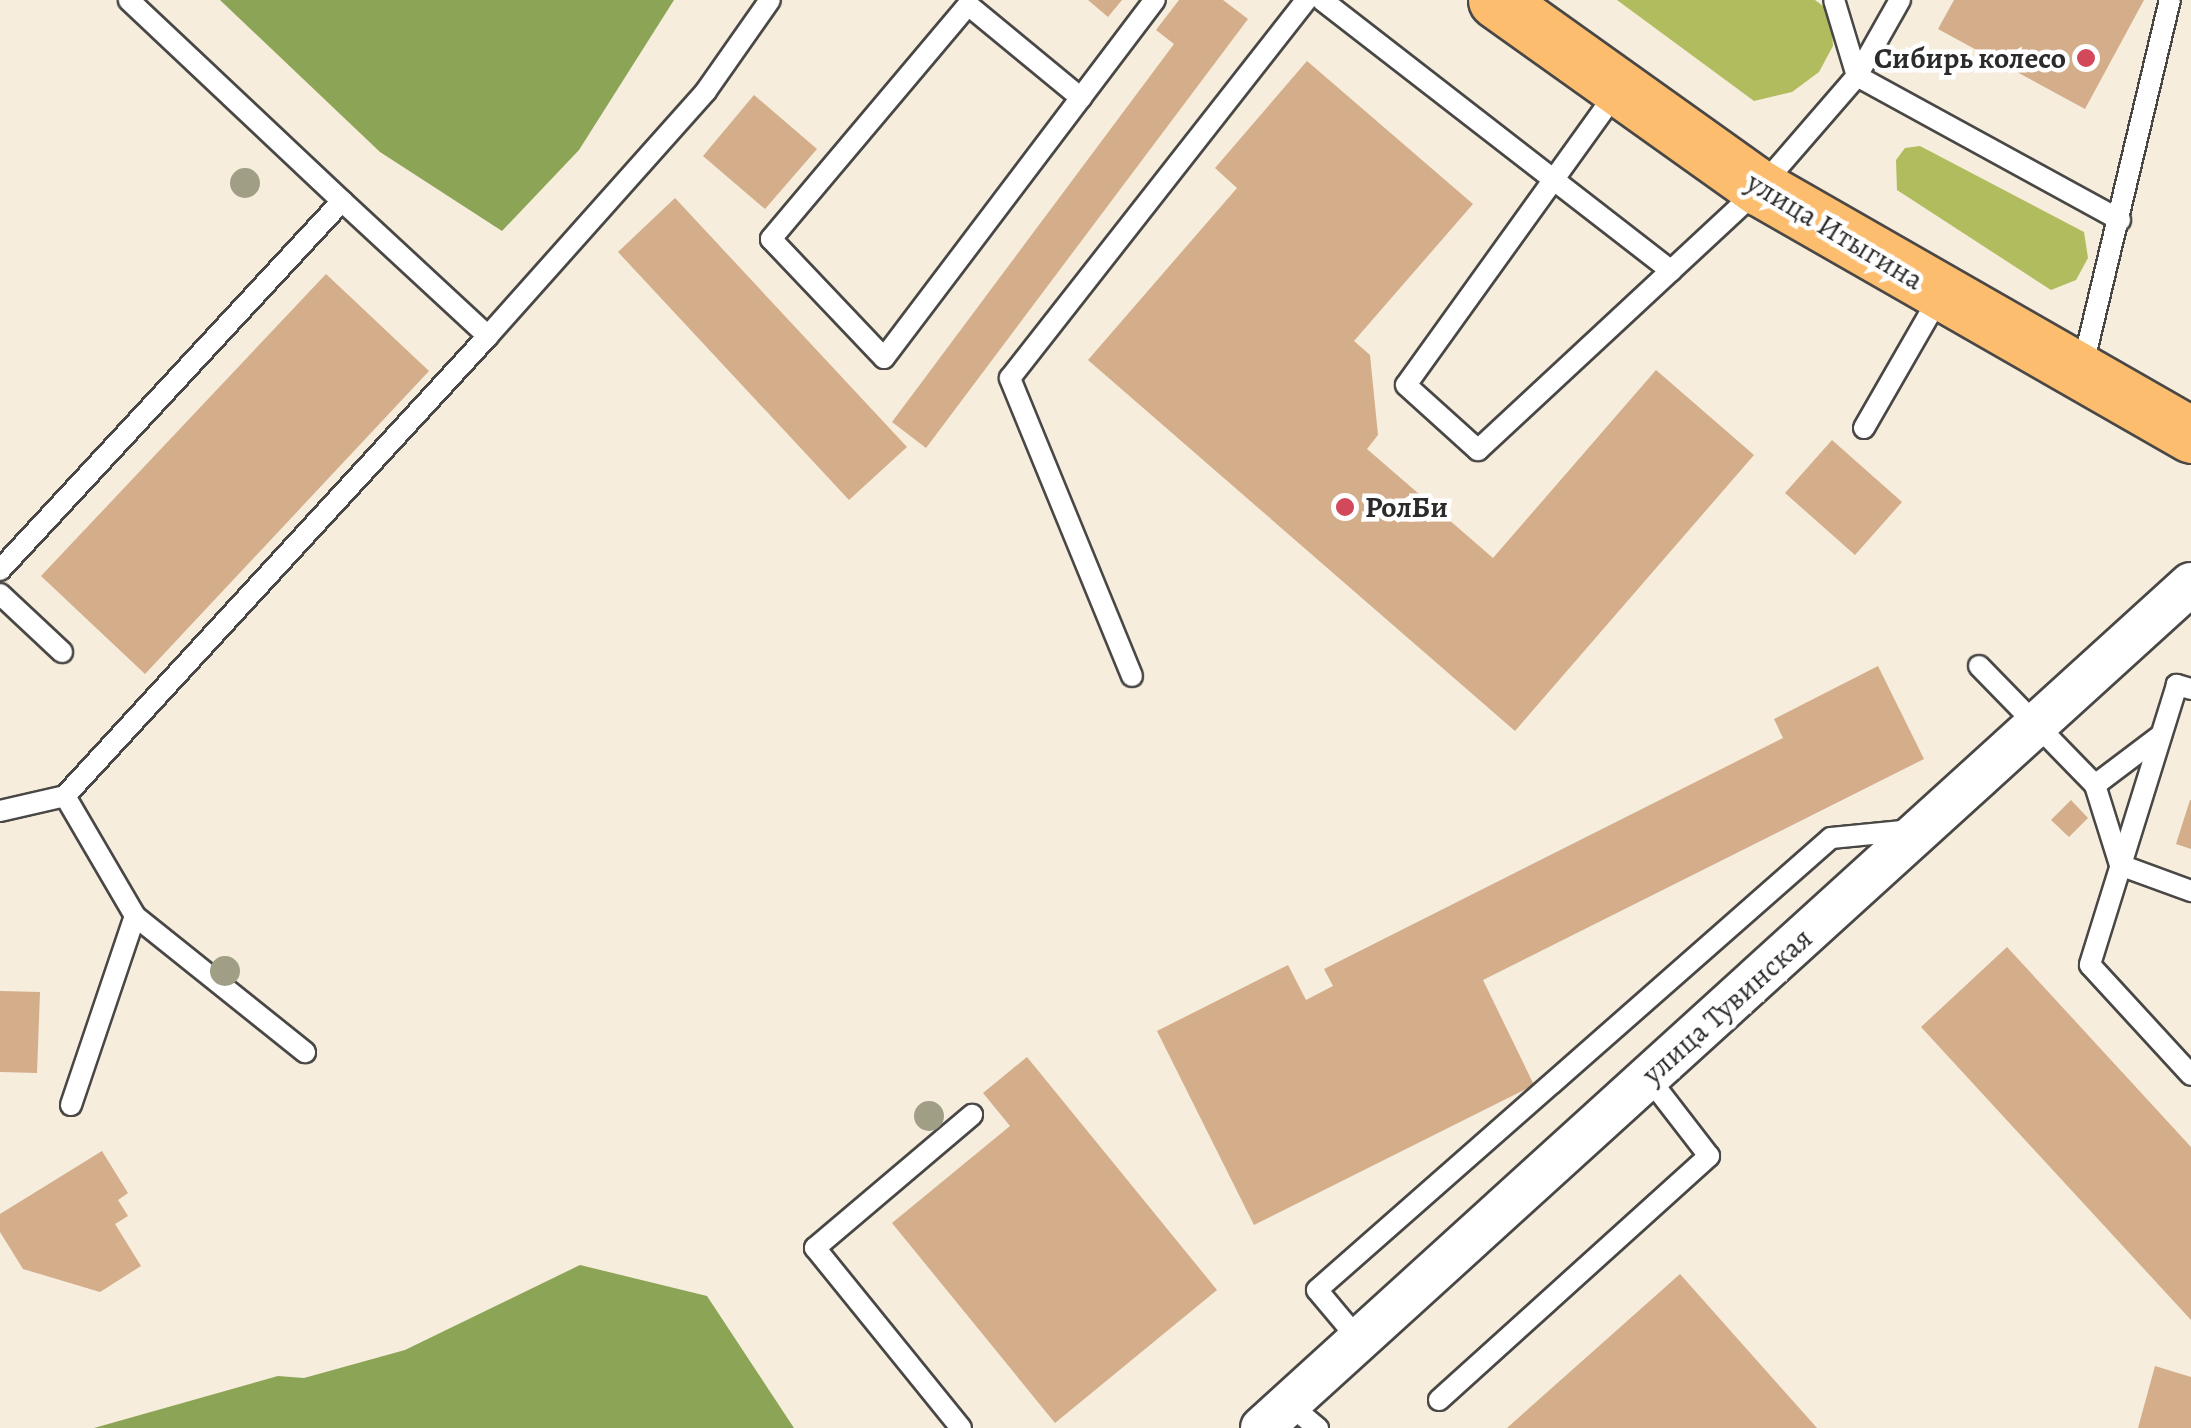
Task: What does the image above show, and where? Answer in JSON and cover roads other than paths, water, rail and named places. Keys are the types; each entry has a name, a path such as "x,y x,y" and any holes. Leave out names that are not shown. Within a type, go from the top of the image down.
{"main road":[{"name":"улица Итыгина","path":"1496,0 1760,188 2080,376 2191,435"}],"street":[{"name":"улица Тувинская","path":"1290,1420 1359,1340 2191,584"}],"lane":[{"path":"129,0 488,336"},
{"path":"0,810 65,796 488,336 706,90 770,0"},
{"path":"1081,98 968,4 772,239 884,358 1081,98 1155,0"},
{"path":"1132,676 1010,378 1306,0"},
{"path":"1322,0 1671,271"},
{"path":"1834,0 1856,76 2120,220"},
{"path":"1619,88 1406,385 1478,450 1760,188 1856,76 1900,0"},
{"path":"2080,376 2170,0"},
{"path":"0,570 342,201"},
{"path":"1864,428 1941,294"},
{"path":"0,594 62,652"},
{"path":"1979,666 2095,785 2120,865"},
{"path":"2191,689 2177,685 2090,965 2191,1075"},
{"path":"2095,785 2161,734"},
{"path":"65,796 134,916 305,1052"},
{"path":"1359,1340 1316,1290 1831,838 1924,829"},
{"path":"2120,865 2191,891"},
{"path":"71,1105 134,916"},
{"path":"1439,1400 1709,1156 1648,1077"},
{"path":"961,1428 815,1248 972,1115"}],"place":[{"name":"Сибирь колесо","path":"2086,58"},
{"name":"РолБи","path":"1345,507"}]}
